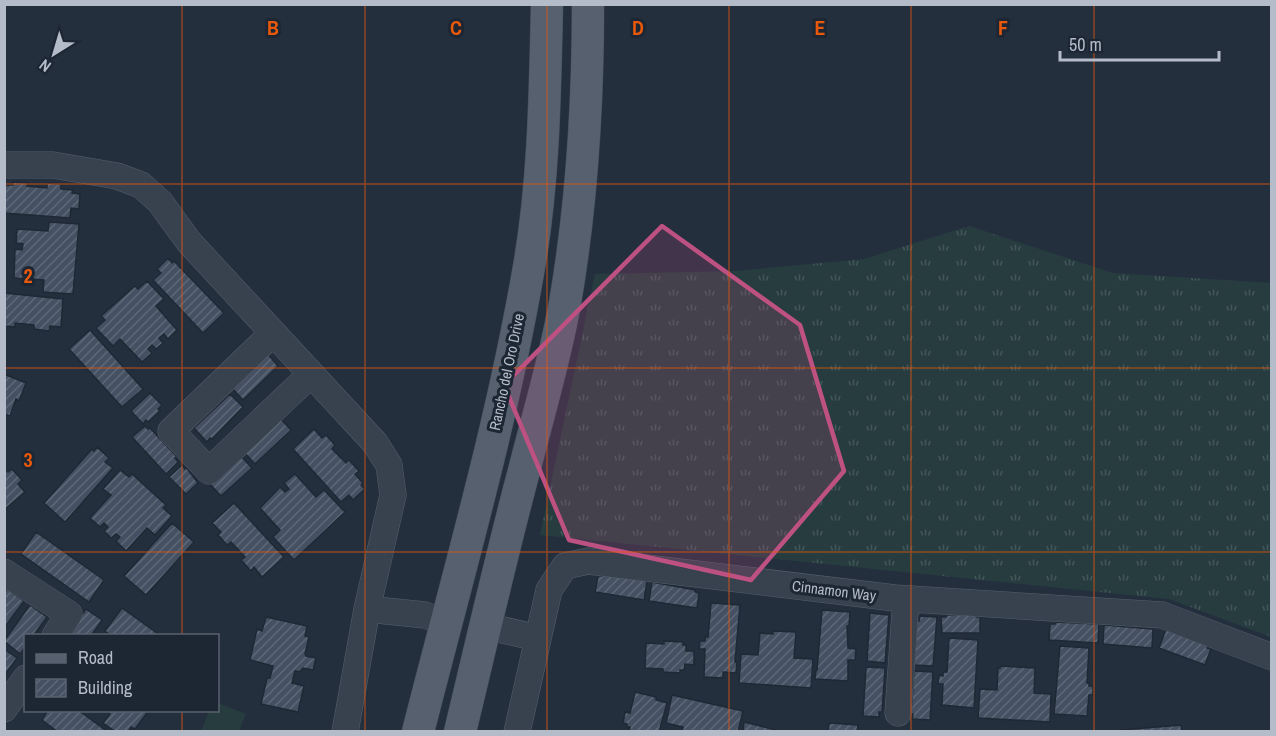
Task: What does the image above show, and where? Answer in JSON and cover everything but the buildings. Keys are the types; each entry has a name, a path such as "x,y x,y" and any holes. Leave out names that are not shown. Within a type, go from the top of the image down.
{"main road":[{"name":"Rancho del Oro Drive","path":"418,732 506,385 530,265 539,187 547,4"},
{"path":"462,726 485,626 546,392 565,303 583,167 588,65 588,4"},
{"path":"482,479 470,610 474,620 485,626"},
{"path":"446,622 454,631 461,650 462,726"}],"street":[{"path":"4,165 53,165 117,176 141,185 160,202 189,242 375,443 389,465 393,495 367,609 345,732"},
{"path":"273,333 171,430 209,471 311,374"},
{"name":"Cinnamon Way","path":"517,732 549,590 564,566 588,561 906,599 1162,615 1272,657"},
{"path":"4,572 69,614 56,634"},
{"path":"898,713 906,599"},
{"path":"367,609 425,615 446,622"},
{"path":"485,626 538,638"},
{"path":"4,709 24,681"}],"highlighted area":[{"path":"662,226 800,325 844,471 751,580 569,540 504,385"}],"green space":[{"path":"969,226 1113,273 1271,283 1271,637 1169,599 540,535 595,274 736,271 864,259"},
{"path":"219,703 246,714 239,731 201,731 209,712 219,712"}]}
